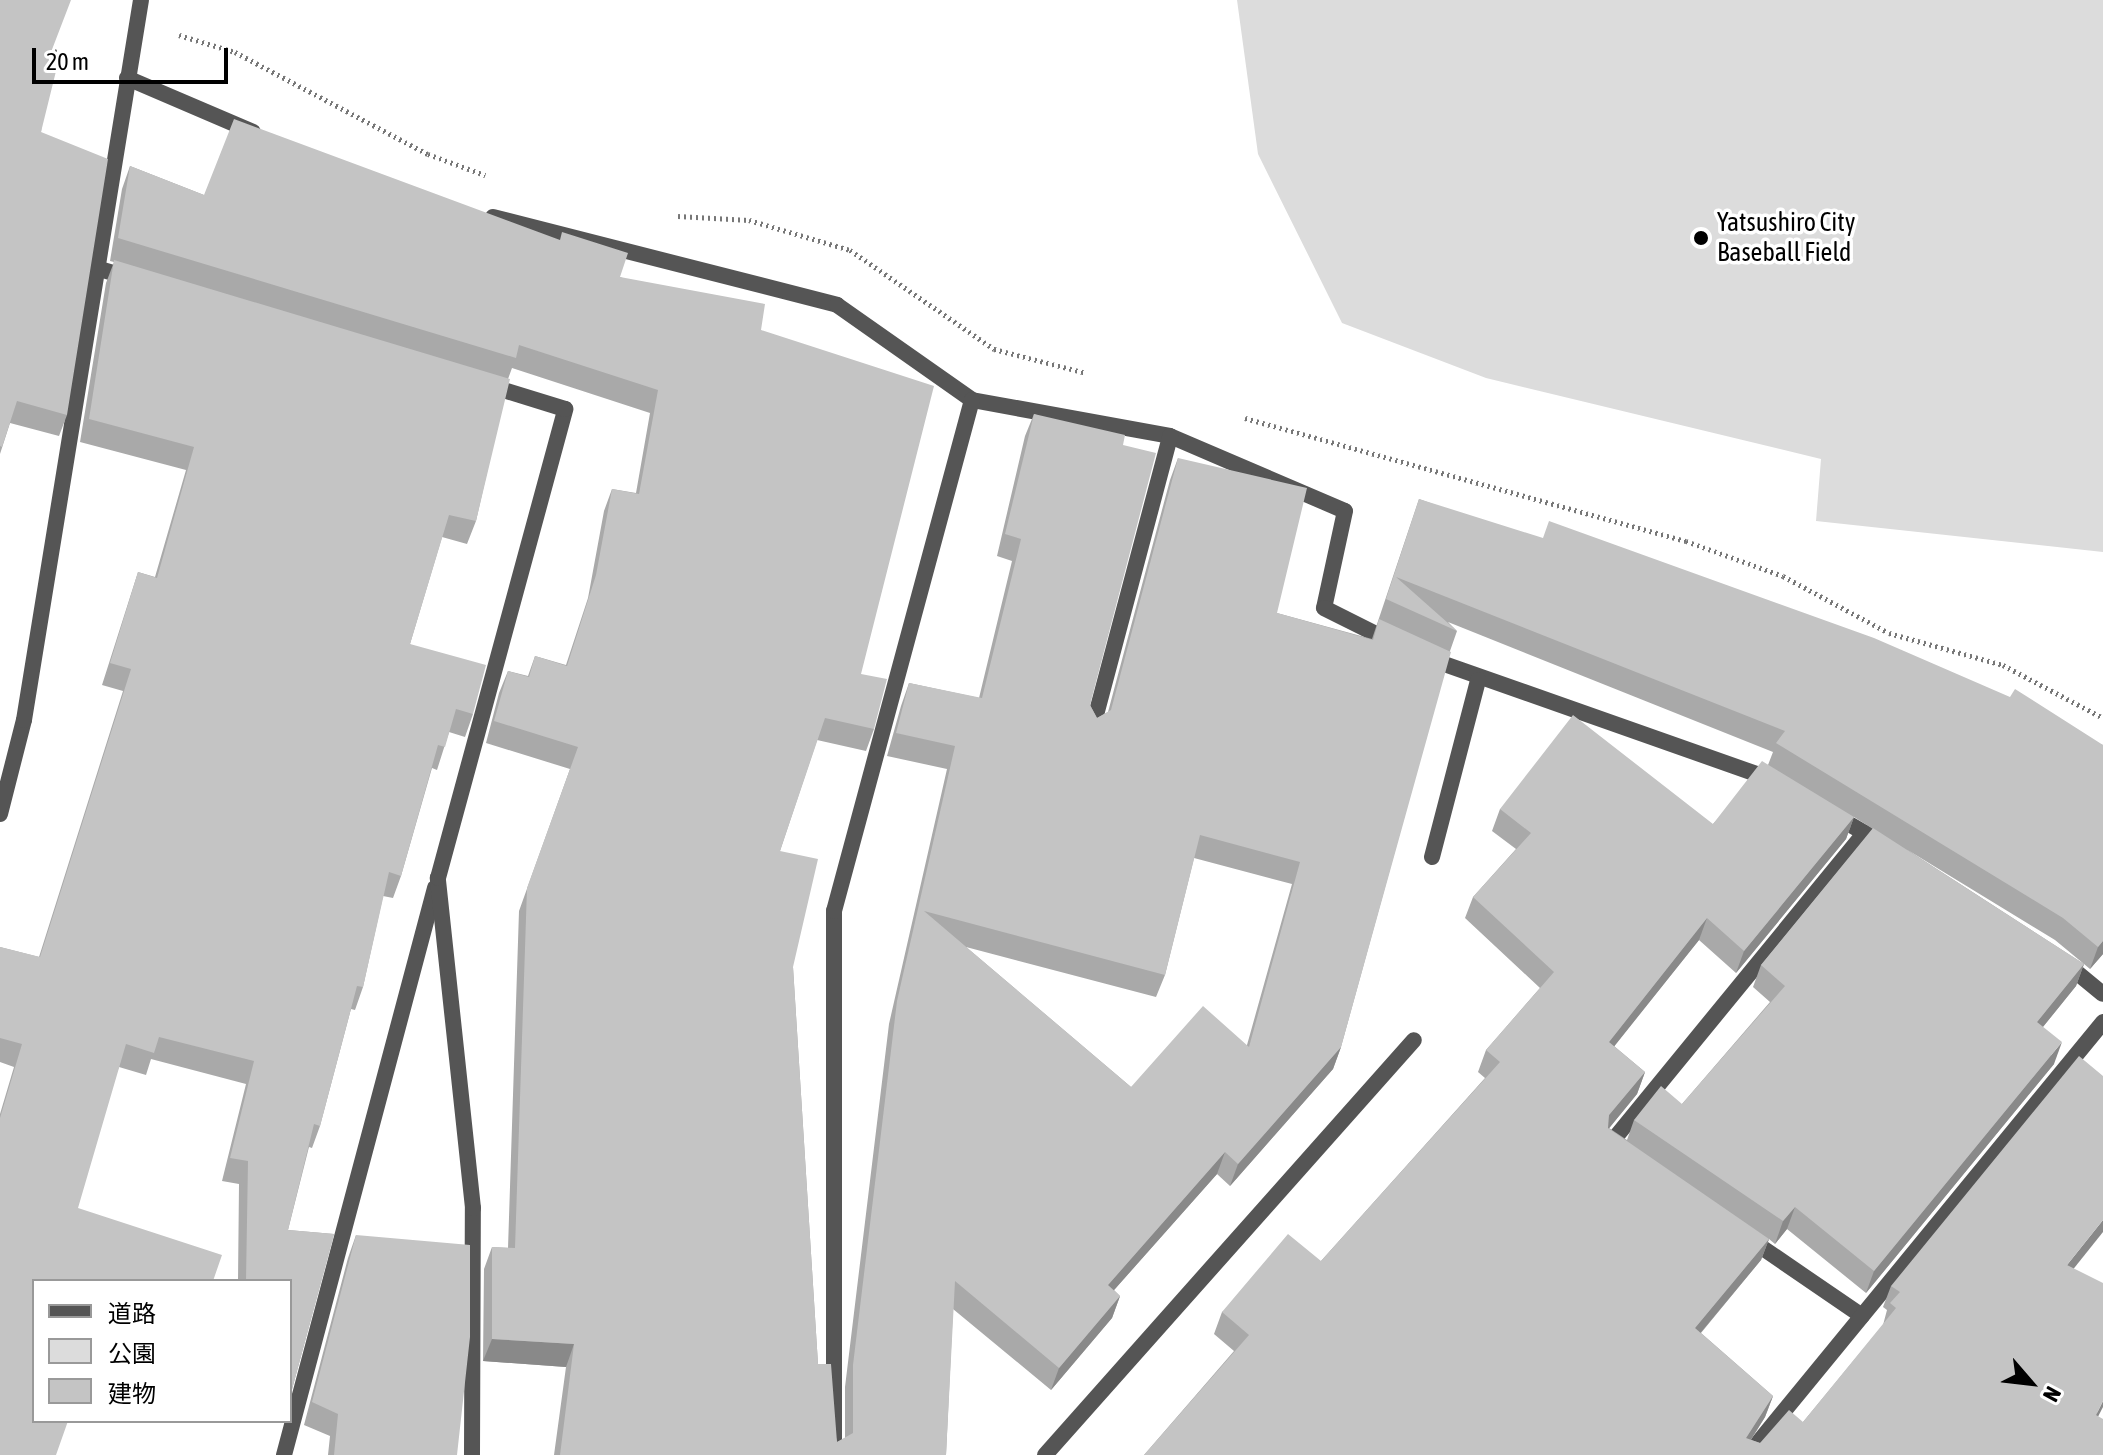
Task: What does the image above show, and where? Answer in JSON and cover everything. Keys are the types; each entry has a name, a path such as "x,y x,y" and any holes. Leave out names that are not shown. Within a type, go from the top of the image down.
{"street":[{"path":"0,814 127,78 140,22 141,0"},
{"path":"127,78 273,141"},
{"path":"467,211 837,305 972,400 1170,436 1345,511 1324,608 1478,680 1753,769 1790,790"},
{"path":"96,268 142,281"},
{"path":"284,1455 565,409 474,381"},
{"path":"834,1455 834,911 972,400"},
{"path":"1092,730 1170,436"},
{"path":"1432,857 1478,680"},
{"path":"1815,805 1896,851"},
{"path":"1635,1161 1610,1144 1865,833"},
{"path":"438,878 473,1208 472,1455"},
{"path":"2049,949 2103,994"},
{"path":"1748,1455 2103,1022"},
{"path":"1045,1455 1414,1040"},
{"path":"1736,1230 1862,1316"}],"path":[{"path":"140,22 235,52 428,154 495,179"},
{"path":"42,47 127,78"},
{"path":"660,215 749,220 850,250 994,349 1091,375"},
{"path":"1227,413 1686,541 1783,576 1889,633 2003,665 2103,718"}],"green space":[{"name":"Yatsushiro City Baseball Field","path":"1237,0 2103,0 2103,552 1816,521 1821,459 1486,378 1342,323 1258,154"}],"building":[{"path":"0,0 71,0 48,60 58,63 41,132 108,159 67,415 17,401 2,447 0,446"},
{"path":"234,119 560,240 562,232 628,253 620,277 765,304 761,330 934,386 861,674 887,679 874,729 825,718 780,851 818,859 793,967 818,1364 831,1364 837,1442 853,1433 853,1365 897,1001 955,746 896,733 909,683 982,698 1021,539 1005,534 1034,414 1125,435 1123,445 1156,453 1090,705 1097,718 1111,710 1178,458 1307,488 1277,613 1373,640 1379,619 1451,652 1341,1047 1238,1164 1225,1152 1108,1285 1120,1296 1059,1368 955,1281 946,1455 560,1455 574,1344 492,1339 492,1247 515,1248 527,888 578,747 494,721 508,671 529,677 535,656 567,666 596,575 612,489 639,494 658,390 519,345 516,358 118,238 130,166 204,195","holes":["1200,835 1300,862 1249,1047 1203,1006 1131,1087 924,911 1165,975"]},
{"path":"114,260 510,379 476,521 449,515 410,644 486,665 473,714 456,709 445,747 438,745 401,876 389,872 363,987 357,986 320,1126 314,1124 288,1230 334,1234 292,1389 292,1279 246,1279 248,1161 230,1158 254,1061 159,1037 154,1053 126,1044 78,1208 222,1255 214,1279 32,1279 32,1423 67,1423 56,1455 0,1455 0,1118 22,1044 0,1038 0,947 40,957 131,669 110,663 138,572 157,578 194,447 89,419"},
{"path":"1419,499 1543,538 1549,521 1874,638 2010,697 2015,689 2103,745 2103,941 2098,947 2063,918 1776,743 1785,731 1396,577 1457,631 1386,599"},
{"path":"1573,715 1713,824 1762,761 1854,817 1744,951 1707,918 1609,1042 1645,1072 1609,1115 1608,1128 1769,1239 1695,1328 1773,1396 1746,1438 1760,1443 1789,1410 1803,1422 1896,1308 1890,1303 1900,1292 1891,1286 2079,1056 2103,1076 2103,1220 2067,1265 2103,1283 2103,1401 2096,1415 2103,1419 2103,1455 1144,1455 1249,1335 1222,1312 1288,1234 1321,1261 1500,1062 1486,1050 1554,972 1473,897 1531,833 1500,809"},
{"path":"1873,828 2084,964 2037,1022 2062,1042 1874,1271 1795,1207 1783,1221 1634,1120 1661,1086 1682,1104 1785,986 1761,965"},
{"path":"356,1235 470,1245 470,1337 457,1455 334,1455 338,1414 312,1402"}],"place":[{"name":"Yatsushiro City Baseball Field","path":"1701,238"}]}
